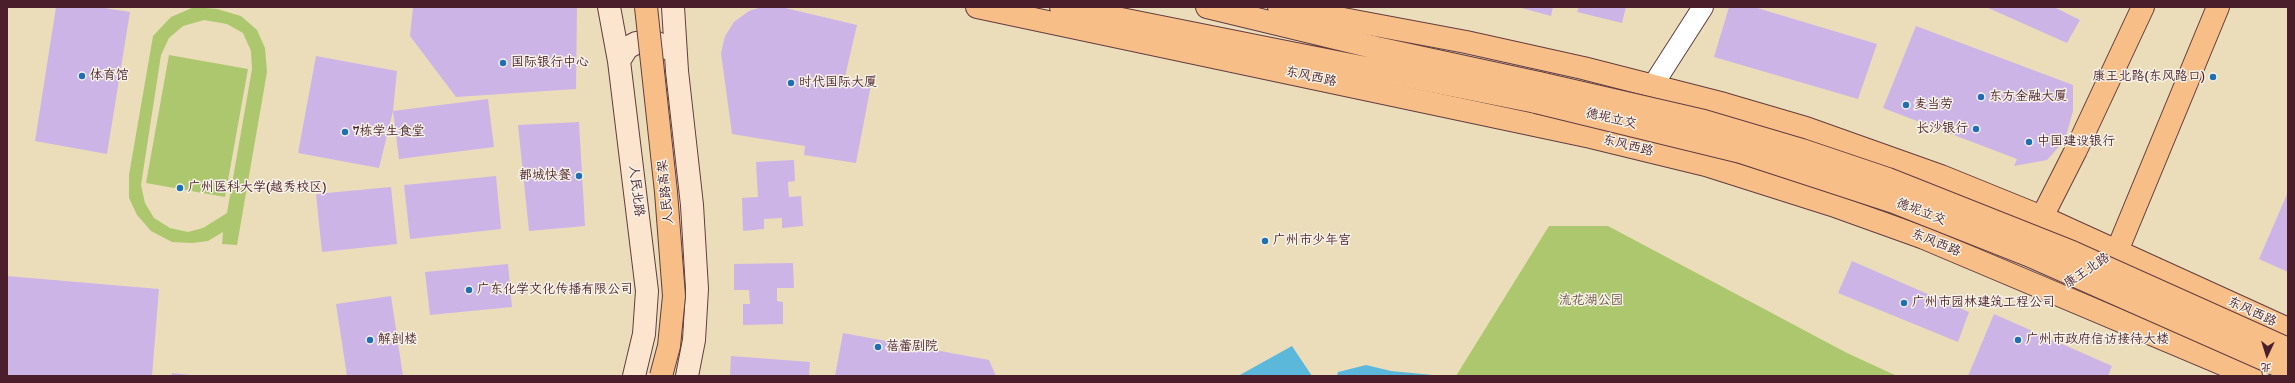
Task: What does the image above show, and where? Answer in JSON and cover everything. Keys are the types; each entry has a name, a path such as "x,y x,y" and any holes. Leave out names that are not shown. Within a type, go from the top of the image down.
{"main road":[{"name":"人民北路","path":"609,7 619,61 647,291 644,334 634,376"},
{"name":"人民路高架","path":"646,7 666,192 674,296 669,346 661,376"},
{"path":"673,7 677,72"},
{"name":"东风西路","path":"977,7 1598,138 1706,165 1877,220 2054,292 2251,376"},
{"name":"东风西路","path":"1061,7 1538,92"},
{"path":"1207,7 1377,48 1538,92"},
{"name":"东风西路","path":"1279,7 1466,42 1653,85 1806,128 1900,161 2042,217 2288,329"},
{"path":"2042,217 2080,143 2143,7"},
{"name":"康王北路","path":"2042,217 2054,292 2117,251 2218,7"},
{"path":"619,61 628,48 636,43 655,42 662,44 671,51 675,58 692,205 696,289 694,340 687,376"},
{"name":"德坭立交","path":"1538,92 1704,121 1802,150 1881,176 2072,252 2288,348"},
{"name":"德坭立交","path":"1538,92 1741,152 1886,199 2028,255 2288,370"},
{"path":"1877,220 1900,161"},
{"path":"2277,376 2288,352"}],"street":[{"path":"1653,85 1703,7"}],"green space":[{"path":"194,7 217,9 241,16 257,30 265,48 267,72 237,245 222,244 223,232 208,241 192,243 172,242 151,231 137,215 129,198 129,175 153,36 171,17","holes":["204,20 227,24 243,33 251,51 252,69 227,213 203,228 188,232 170,228 154,218 145,203 141,185 161,55 169,38 183,26"]},
{"path":"169,55 248,69 225,197 146,183"},
{"name":"流花湖公园","path":"1549,226 1608,226 1847,353 1897,376 1456,376"}],"water":[{"path":"1292,346 1312,376 1238,376"},
{"path":"1366,365 1391,371 1443,376 1337,376 1338,372"}],"building":[{"name":"体育馆","path":"56,7 98,7 130,12 107,154 35,141"},
{"name":"国际银行中心","path":"413,7 577,7 576,89 456,97 410,36"},
{"name":"时代国际大厦","path":"762,7 781,7 857,25 844,81 871,85 856,163 804,155 805,146 732,134 721,53 725,36 734,22 749,11"},
{"path":"1518,7 1553,7 1551,16"},
{"path":"1579,7 1626,7 1622,23 1577,12"},
{"path":"1729,7 1754,7 1877,44 1858,99 1714,57"},
{"path":"1986,7 2054,7 2080,20 2067,43"},
{"name":"东方金融大厦","path":"1916,26 2073,85 2073,111 2065,140 2047,160 2014,166 2017,159 1883,108"},
{"name":"7栋学生食堂","path":"316,56 397,71 393,111 379,168 298,153"},
{"path":"488,99 494,147 399,159 393,111"},
{"path":"579,122 585,226 529,231 518,125"},
{"path":"794,160 795,181 788,182 789,197 801,196 803,226 782,228 782,218 764,219 764,229 743,231 742,198 758,197 756,162"},
{"path":"496,176 501,229 410,239 404,185"},
{"path":"391,187 397,244 322,252 316,194"},
{"path":"2288,192 2288,272 2259,259"},
{"name":"广州市园林建筑工程公司","path":"1852,261 1969,312 1958,342 1838,293"},
{"path":"793,263 794,288 777,288 777,301 783,302 783,324 743,325 743,304 750,304 749,290 734,290 734,264"},
{"name":"广东化学文化传播有限公司","path":"508,264 512,307 430,315 425,272"},
{"path":"7,276 159,289 152,376 7,376"},
{"name":"解剖楼","path":"391,296 403,376 347,376 336,304"},
{"name":"广州市政府信访接待大楼","path":"1994,314 2112,366 2108,376 1968,376"},
{"name":"蓓蕾剧院","path":"843,333 989,360 996,376 835,376"},
{"path":"731,356 810,362 809,376 730,376"},
{"path":"172,373 190,375 190,376 172,376"}],"place":[{"name":"国际银行中心","path":"503,63"},
{"name":"体育馆","path":"82,76"},
{"name":"康王北路(东风路口)","path":"2213,77"},
{"name":"时代国际大厦","path":"791,83"},
{"name":"东方金融大厦","path":"1981,97"},
{"name":"麦当劳","path":"1906,105"},
{"name":"长沙银行","path":"1976,129"},
{"name":"7栋学生食堂","path":"345,132"},
{"name":"中国建设银行","path":"2029,142"},
{"name":"都城快餐","path":"579,176"},
{"name":"广州医科大学(越秀校区)","path":"180,188"},
{"name":"广州市少年宫","path":"1265,241"},
{"name":"广东化学文化传播有限公司","path":"469,290"},
{"name":"广州市园林建筑工程公司","path":"1904,303"},
{"name":"解剖楼","path":"370,340"},
{"name":"广州市政府信访接待大楼","path":"2018,340"},
{"name":"蓓蕾剧院","path":"878,347"}]}
